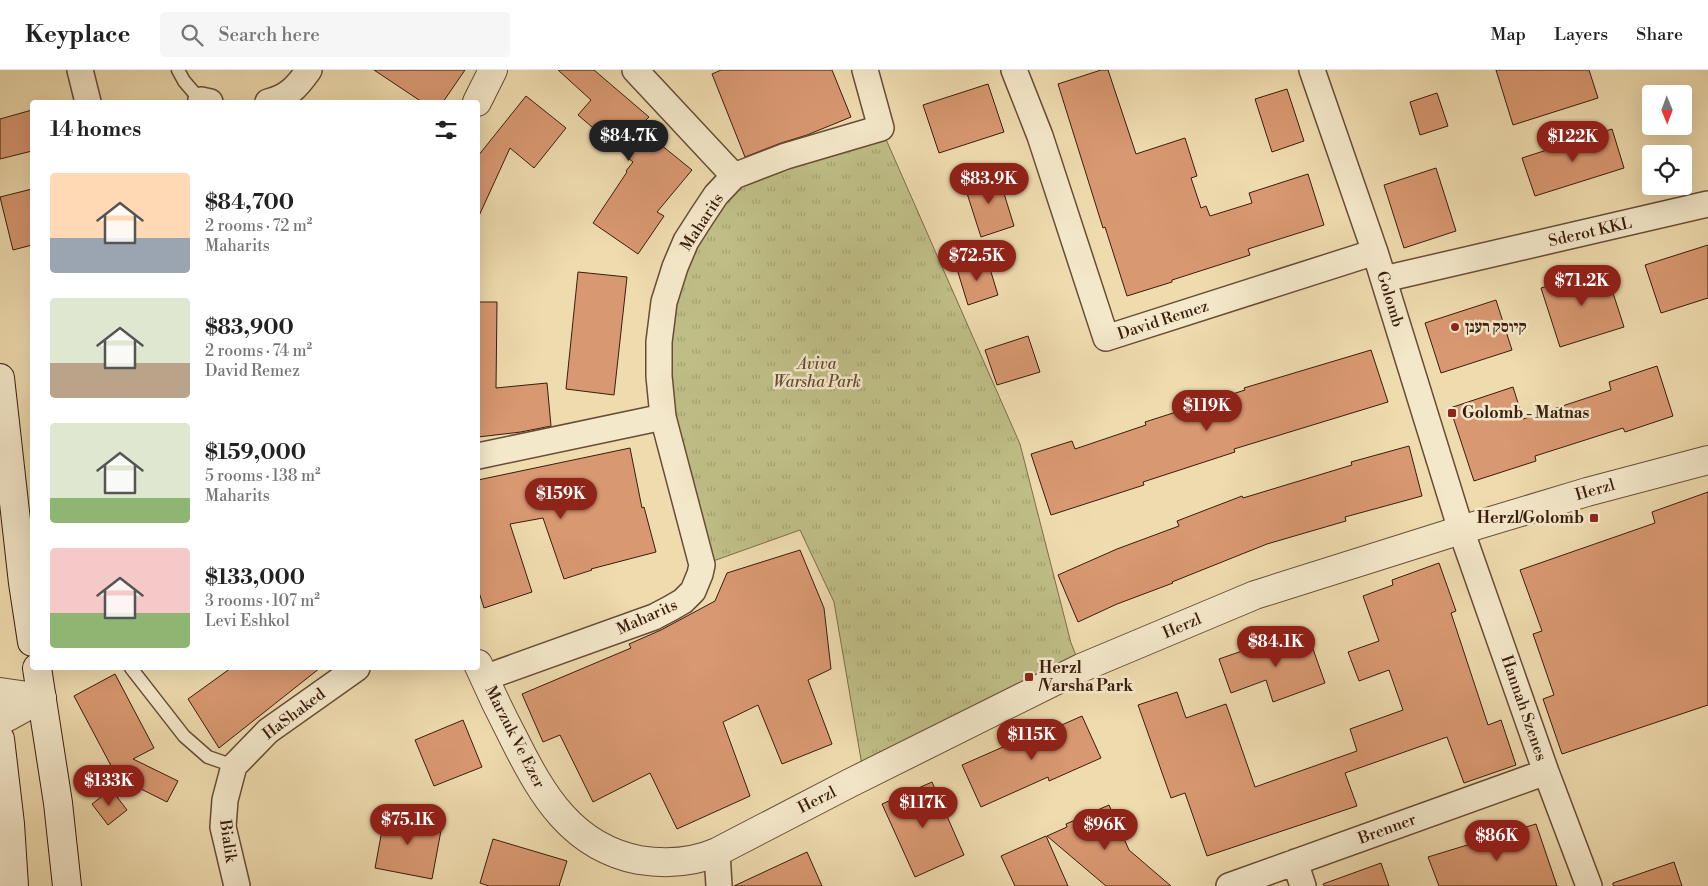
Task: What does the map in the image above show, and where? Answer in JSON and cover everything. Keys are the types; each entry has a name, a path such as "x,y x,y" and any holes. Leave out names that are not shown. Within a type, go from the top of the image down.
{"street":[{"path":"80,70 88,100"},
{"path":"276,100 296,87 309,70"},
{"path":"478,100 493,70"},
{"name":"Maharits","path":"635,70 734,176"},
{"name":"Maharits","path":"481,671 654,617 683,601 693,591 702,565 663,418 659,376 659,342 667,293 675,267 686,241 716,195 734,176 786,156 881,128 865,70"},
{"name":"David Remez","path":"1014,70 1040,136 1106,338 1375,252"},
{"name":"Golomb","path":"1312,70 1375,252 1461,530"},
{"name":"Sderot KKL","path":"1384,280 1708,204"},
{"path":"0,378 23,584 30,629"},
{"path":"480,456 663,418"},
{"name":"Herzl","path":"717,852 824,796 1081,668 1255,595 1587,492 1708,460"},
{"name":"Hannah Szenes","path":"1461,530 1546,772 1589,886"},
{"path":"36,670 58,803 67,886"},
{"name":"HaShaked","path":"234,766 268,731 354,670"},
{"name":"Marzuk Ve Ezer","path":"481,671 529,771 565,821 576,831 606,850 646,861 689,861 717,852"},
{"path":"0,692 42,698"},
{"path":"0,721 42,698"},
{"path":"0,739 5,818 14,886"},
{"name":"Bialik","path":"234,766 225,800 223,827 237,886"},
{"name":"Brenner","path":"1228,886 1546,772"},
{"path":"717,852 719,886"},
{"path":"1295,862 1303,886"}],"lane":[{"path":"178,70 184,81 202,100"},
{"path":"133,670 184,736 208,757 234,766"}],"green space":[{"name":"Aviva Warsha Park","path":"881,128 1020,444 1071,643 1081,668 864,777 834,602 800,530 702,565 659,342 716,195"}],"building":[{"path":"374,70 465,70 444,100 419,100"},
{"path":"558,70 594,70 649,117 639,127 692,170 657,212 664,216 638,254 593,223 633,162 578,115 591,100"},
{"path":"721,70 832,70 851,117 745,157 712,74"},
{"path":"1101,70 1108,70 1136,154 1185,138 1197,176 1191,178 1201,208 1206,206 1210,216 1252,203 1249,193 1308,174 1324,225 1248,249 1250,255 1127,296 1105,227 1103,228 1058,84"},
{"path":"1496,70 1589,70 1598,98 1513,125"},
{"path":"988,84 1004,132 939,153 923,105"},
{"path":"1287,89 1304,141 1272,152 1255,99"},
{"path":"1437,93 1448,126 1420,135 1410,102"},
{"path":"526,96 566,128 534,168 510,148 480,214 480,154"},
{"path":"30,111 30,152 0,159 0,119"},
{"path":"1612,129 1624,168 1535,196 1522,158"},
{"path":"1436,168 1456,231 1404,248 1384,185"},
{"path":"998,174 1014,226 981,237 964,184"},
{"path":"30,190 30,246 13,250 0,197"},
{"path":"1708,245 1708,298 1661,313 1645,265"},
{"path":"987,259 998,295 968,305 957,269"},
{"path":"1605,268 1624,327 1560,347 1541,288"},
{"path":"578,272 627,277 614,395 566,389"},
{"path":"1496,300 1512,350 1441,373 1425,323"},
{"path":"480,302 497,302 496,388 547,383 551,426 480,437"},
{"path":"1028,336 1040,372 997,385 985,350"},
{"path":"1371,350 1388,402 1234,449 1235,452 1143,482 1144,485 1051,515 1031,454 1072,441 1075,449 1146,425 1145,422 1245,390 1244,388"},
{"path":"1657,366 1673,416 1625,432 1623,428 1535,456 1536,461 1474,481 1450,408 1513,387 1523,419 1611,390 1609,382"},
{"path":"1409,446 1422,496 1345,517 1346,521 1267,544 1117,604 1078,622 1058,575 1117,549 1179,526 1177,521 1242,496 1243,498 1352,465 1351,462"},
{"path":"630,448 642,508 644,507 656,552 591,569 564,579 543,518 510,524 532,592 484,608 480,595 480,480"},
{"path":"1708,492 1708,705 1562,754 1543,699 1554,695 1533,634 1542,631 1520,570 1655,523 1652,512"},
{"path":"800,550 824,608 831,669 808,680 832,744 782,764 758,705 723,722 750,796 677,829 650,773 593,802 560,735 543,742 522,694 631,648 629,644 661,630 715,601 727,573"},
{"path":"1439,563 1456,611 1451,613 1488,725 1501,720 1516,765 1464,783 1447,737 1345,773 1357,806 1207,856 1185,793 1171,798 1138,705 1177,692 1186,718 1226,704 1255,787 1357,751 1350,729 1403,710 1389,670 1359,681 1348,652 1379,641 1363,596 1393,585 1392,580"},
{"path":"1307,632 1325,683 1273,702 1266,680 1231,693 1219,659 1245,650 1246,654"},
{"path":"228,670 317,670 219,748 188,699"},
{"path":"115,674 154,748 133,759 178,781 167,802 117,777 74,696"},
{"path":"1082,716 1101,758 1049,781 1048,777 981,807 962,765 1012,743 1014,746"},
{"path":"463,720 482,767 434,786 415,740"},
{"path":"932,782 964,855 915,877 882,804"},
{"path":"111,789 127,810 108,825 92,804"},
{"path":"1109,805 1129,850 1171,886 1106,886 1047,836 1067,827 1066,824"},
{"path":"385,814 442,825 432,879 375,868"},
{"path":"1536,824 1557,886 1439,886 1428,857"},
{"path":"1046,836 1068,886 1015,886 1001,856"},
{"path":"493,839 567,861 559,886 489,886 480,883"},
{"path":"807,852 822,886 734,886"},
{"path":"1674,862 1682,886 1613,886 1613,883"},
{"path":"1381,863 1389,886 1324,886 1323,884"}],"place":[{"name":"קיוסק רענן","path":"1455,327"},
{"name":"Golomb - Matnas","path":"1452,413"},
{"name":"Herzl/Golomb","path":"1594,518"},
{"name":"Herzl /Varsha Park","path":"1029,677"}]}
